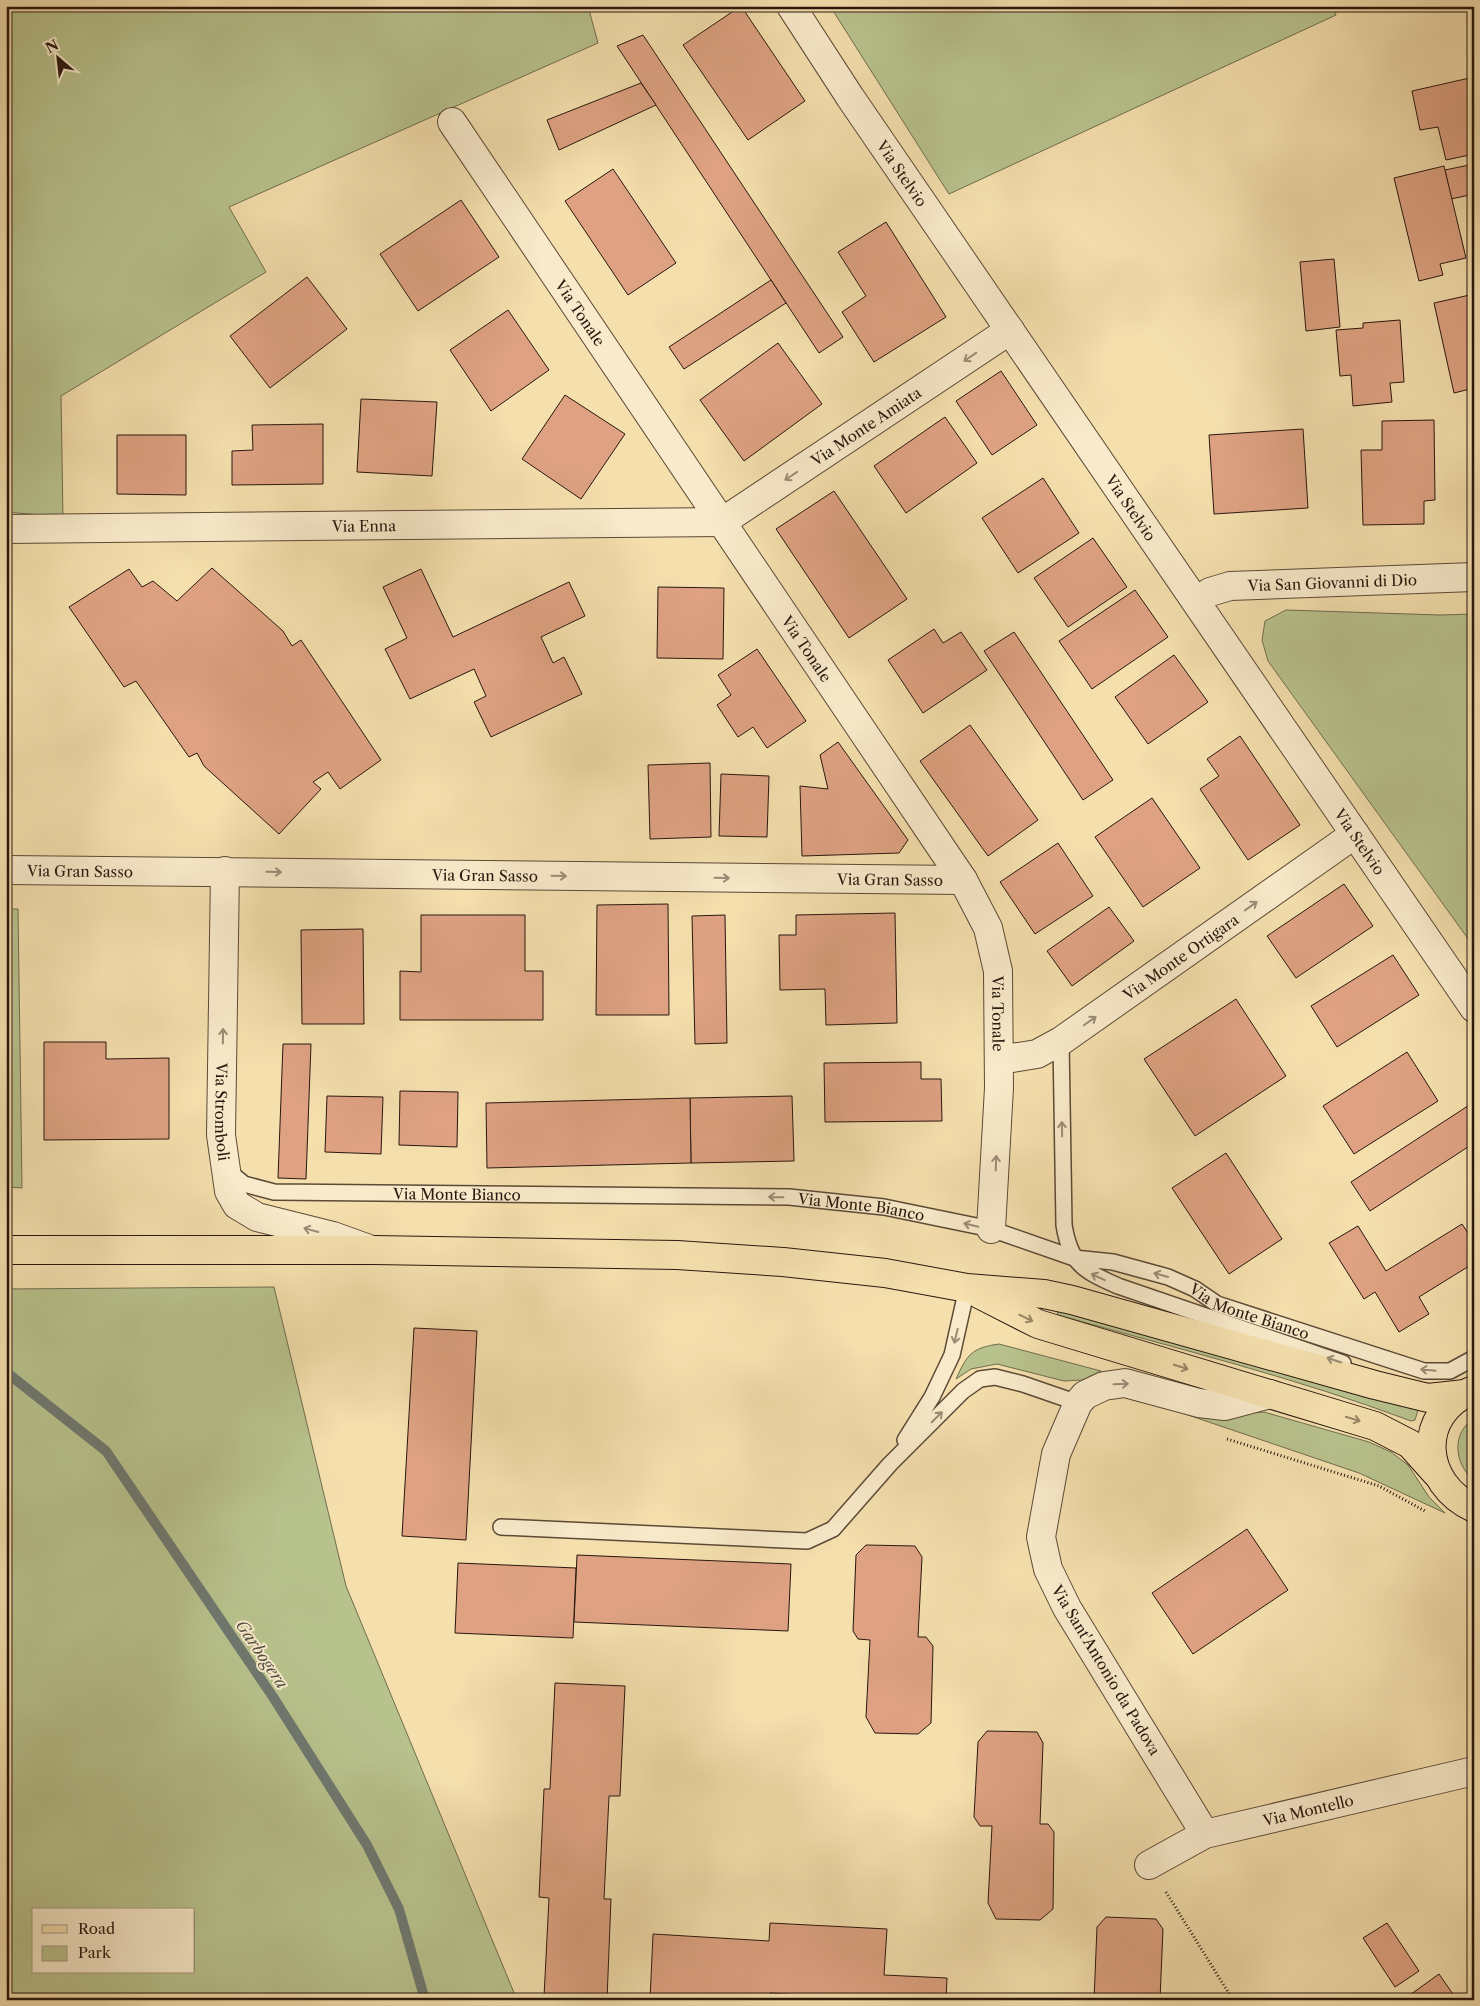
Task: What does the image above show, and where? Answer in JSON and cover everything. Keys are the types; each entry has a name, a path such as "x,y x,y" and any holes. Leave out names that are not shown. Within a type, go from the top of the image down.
{"main road":[{"path":"6,1250 374,1250 677,1255 783,1262 884,1273 967,1288 1044,1294 1072,1300 1375,1385 1428,1398 1469,1392"},
{"path":"967,1288 1038,1324 1375,1426 1410,1444 1436,1473 1451,1495 1474,1508"},
{"path":"1436,1473 1432,1446 1434,1433 1446,1410 1454,1401 1469,1392"}],"street":[{"name":"Via Stelvio","path":"791,6 850,97 1474,1008"},
{"name":"Via Tonale","path":"452,122 963,880 988,928 998,971 999,1060 996,1177 991,1229"},
{"name":"Via Monte Amiata","path":"722,522 1010,330"},
{"name":"Via Enna","path":"6,529 722,522"},
{"name":"Via San Giovanni di Dio","path":"1196,601 1210,592 1230,586 1474,578"},
{"name":"Via Monte Ortigara","path":"999,1060 1037,1054 1061,1041 1355,834"},
{"name":"Via Gran Sasso","path":"6,870 963,880"},
{"name":"Via Stromboli","path":"225,871 221,1135 229,1191 237,1205 257,1218 333,1236 374,1250"},
{"path":"1078,1403 1085,1395 1104,1386 1124,1383 1199,1403 1225,1406 1270,1394"},
{"name":"Via Sant'Antonio da Padova","path":"1078,1403 1056,1454 1048,1495 1041,1537 1048,1569 1066,1608 1205,1834"},
{"name":"Via Montello","path":"1149,1865 1205,1834 1474,1771"}],"lane":[{"path":"1061,1041 1064,1225 1067,1242 1074,1258 1091,1275 1354,1367 1375,1385"},
{"name":"Via Monte Bianco","path":"225,1169 244,1184 274,1192 790,1197 884,1207 991,1229 1074,1258 1113,1262 1168,1278 1195,1289 1217,1304 1424,1371 1450,1371 1474,1358"},
{"path":"890,1464 932,1397 952,1355 967,1288"},
{"path":"501,1527 807,1541 833,1529 890,1464 963,1391 980,1379 995,1377 1023,1384 1078,1403"}],"path":[{"path":"1222,1437 1379,1486 1428,1513"},
{"path":"1149,1865 1233,2000"}],"green space":[{"path":"6,6 588,6 598,43 229,207 266,272 61,396 63,517 6,512"},
{"path":"830,6 1334,6 1336,15 949,194"},
{"path":"1286,610 1440,615 1474,614 1474,947 1268,661 1262,640 1265,621"},
{"path":"6,909 18,909 22,1188 6,1187"},
{"path":"274,1287 346,1586 517,2000 6,2000 6,1289"},
{"path":"1057,1310 1419,1407 1415,1420 1411,1421 1280,1377 1058,1315"},
{"path":"999,1344 1101,1371 1082,1380 1064,1381 997,1364 971,1369 956,1379 963,1364 971,1354 982,1348"},
{"path":"1138,1398 1216,1415 1264,1412 1369,1442 1391,1452 1408,1465 1429,1497 1445,1513 1359,1473"},
{"path":"1474,1419 1474,1480 1462,1466 1458,1449 1461,1432"}],"building":[{"path":"741,6 805,101 748,140 683,45"},
{"path":"643,35 843,337 819,353 617,46"},
{"path":"1474,77 1474,154 1446,160 1438,127 1420,130 1412,91"},
{"path":"641,83 656,105 559,150 547,120"},
{"path":"1474,164 1474,194 1451,199 1445,170"},
{"path":"1444,166 1466,258 1440,264 1443,275 1419,281 1394,178"},
{"path":"613,169 676,263 628,295 565,201"},
{"path":"461,200 499,257 418,311 380,254"},
{"path":"886,222 946,317 874,362 842,312 866,296 838,252"},
{"path":"1334,259 1340,327 1306,331 1300,262"},
{"path":"307,277 347,329 270,388 230,336"},
{"path":"771,280 786,303 684,369 669,347"},
{"path":"1474,294 1474,388 1454,393 1434,303"},
{"path":"508,310 549,370 491,411 450,350"},
{"path":"1400,320 1404,382 1390,383 1392,402 1353,406 1351,375 1340,376 1336,330 1363,328 1363,323"},
{"path":"778,343 822,404 744,461 700,400"},
{"path":"1001,371 1037,425 992,455 956,401"},
{"path":"565,395 625,434 581,499 522,459"},
{"path":"361,399 437,402 432,476 357,472"},
{"path":"945,417 977,463 906,513 874,466"},
{"path":"1434,420 1435,500 1424,501 1424,524 1363,525 1361,450 1382,450 1382,421"},
{"path":"323,424 323,484 232,485 232,451 253,450 252,425"},
{"path":"1303,429 1308,508 1214,514 1209,435"},
{"path":"117,435 186,435 186,495 117,494"},
{"path":"1043,478 1079,533 1018,573 982,518"},
{"path":"834,491 907,599 849,638 776,529"},
{"path":"1093,538 1127,587 1068,627 1034,578"},
{"path":"212,568 283,631 292,646 301,640 381,760 340,789 328,772 313,782 321,789 279,834 204,766 197,753 189,757 136,681 124,687 69,607 129,569 142,587 153,581 177,601"},
{"path":"421,569 453,637 569,582 585,616 541,637 553,663 564,657 582,694 491,737 474,702 486,696 474,669 410,699 385,649 407,638 383,587"},
{"path":"658,587 724,588 723,659 657,658"},
{"path":"1135,590 1168,637 1092,689 1059,641"},
{"path":"934,629 943,643 961,632 987,670 923,713 888,660"},
{"path":"1014,632 1113,780 1083,800 984,651"},
{"path":"757,649 806,721 767,748 753,727 738,737 717,705 731,695 718,675"},
{"path":"1174,655 1208,702 1148,744 1115,697"},
{"path":"970,725 1038,820 988,856 920,761"},
{"path":"1240,736 1300,825 1248,860 1200,789 1219,776 1207,759"},
{"path":"838,742 908,840 899,853 802,856 800,786 828,789 820,755"},
{"path":"710,763 711,837 650,839 648,765"},
{"path":"721,774 769,776 767,837 719,836"},
{"path":"1152,798 1200,868 1143,907 1095,837"},
{"path":"1058,843 1093,896 1035,934 1000,882"},
{"path":"1344,884 1373,926 1296,978 1267,936"},
{"path":"668,904 669,1015 596,1015 597,905"},
{"path":"1109,907 1134,941 1072,986 1047,951"},
{"path":"895,913 897,1023 826,1025 825,989 780,990 779,935 796,935 796,915"},
{"path":"421,915 525,915 525,971 543,971 543,1020 400,1020 400,971 421,972"},
{"path":"725,915 727,1043 695,1044 692,916"},
{"path":"363,929 364,1024 302,1024 301,930"},
{"path":"1393,955 1419,995 1337,1047 1311,1006"},
{"path":"1236,999 1286,1076 1195,1136 1144,1059"},
{"path":"44,1042 106,1042 106,1059 169,1058 169,1139 44,1140"},
{"path":"283,1044 311,1044 306,1179 278,1178"},
{"path":"1407,1052 1438,1101 1354,1154 1323,1106"},
{"path":"921,1062 921,1079 941,1079 942,1121 825,1122 824,1063"},
{"path":"400,1091 458,1092 457,1147 399,1145"},
{"path":"327,1096 383,1097 381,1154 325,1152"},
{"path":"792,1096 794,1161 691,1163 690,1098"},
{"path":"690,1098 691,1163 487,1168 486,1103"},
{"path":"1474,1102 1474,1143 1370,1211 1351,1182"},
{"path":"1226,1153 1282,1239 1229,1274 1172,1188"},
{"path":"1462,1224 1474,1242 1474,1263 1419,1297 1429,1314 1399,1332 1375,1292 1364,1299 1329,1243 1358,1226 1386,1271"},
{"path":"414,1328 477,1331 466,1540 402,1536"},
{"path":"1247,1529 1288,1590 1193,1654 1152,1593"},
{"path":"866,1545 915,1546 922,1557 918,1637 926,1637 933,1646 931,1723 918,1734 875,1733 866,1717 870,1640 858,1639 853,1631 856,1555"},
{"path":"577,1555 791,1564 788,1631 574,1622"},
{"path":"458,1563 576,1568 573,1638 455,1633"},
{"path":"555,1683 625,1686 620,1796 609,1796 604,1899 611,1899 607,2000 544,1997 549,1898 539,1897 544,1789 550,1789"},
{"path":"987,1731 1037,1732 1043,1743 1040,1824 1048,1824 1054,1832 1053,1909 1040,1920 996,1919 988,1903 992,1826 980,1826 974,1817 978,1742"},
{"path":"1106,1917 1156,1919 1163,1929 1160,2000 1094,2000 1097,1927"},
{"path":"770,1923 887,1929 884,1975 947,1978 946,2000 875,2000 770,1993 770,2000 650,2000 653,1934 769,1941"},
{"path":"1387,1923 1419,1971 1395,1987 1363,1938"},
{"path":"1439,1974 1457,2000 1403,2000"}],"waterway":[{"name":"Garbogera","path":"6,1372 106,1451 273,1697 367,1845 399,1909 425,2000"}]}
